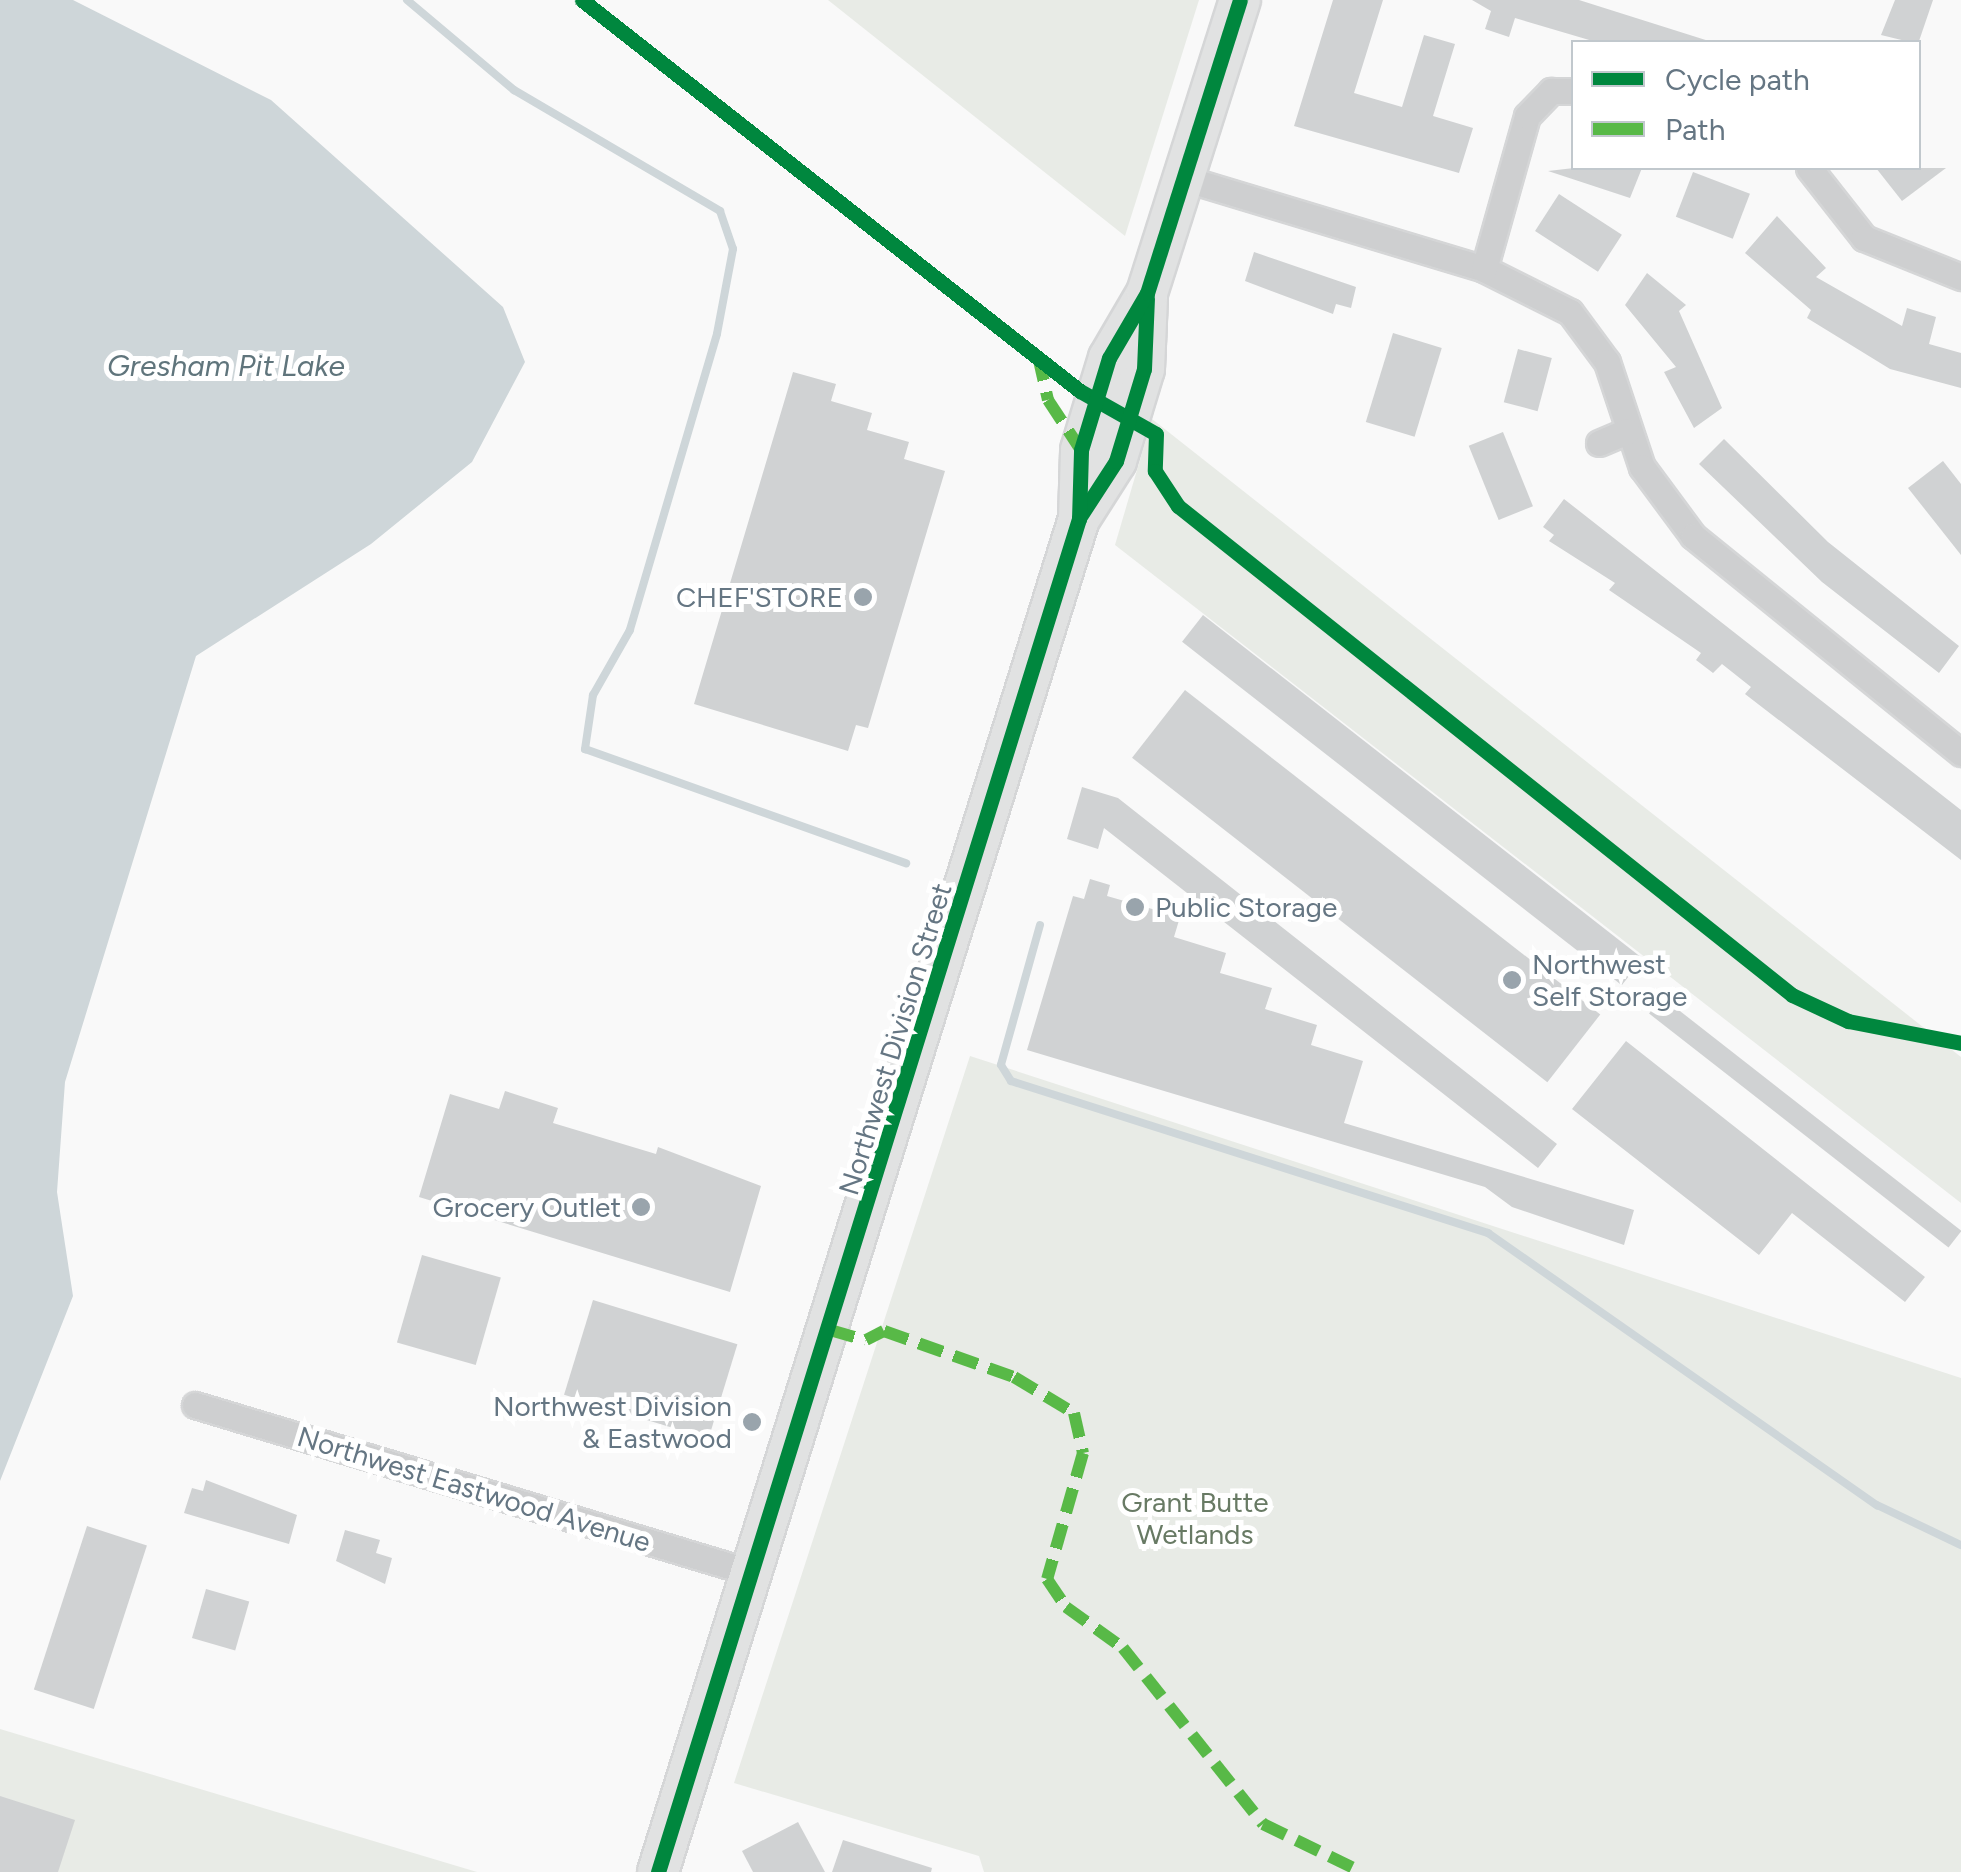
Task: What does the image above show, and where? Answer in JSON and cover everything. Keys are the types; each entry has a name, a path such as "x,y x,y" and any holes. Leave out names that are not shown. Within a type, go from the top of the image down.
{"main road":[{"name":"Northwest Division Street","path":"658,1872 1078,519 1116,461 1144,368 1147,293 1240,0"}],"street":[{"path":"1484,269 1527,116 1552,92 1571,91"},
{"path":"1811,170 1864,238 1961,278"},
{"path":"1183,178 1484,269 1548,296 1589,331 1626,431 1693,536 1961,753"},
{"path":"1599,443 1626,431"},
{"name":"Northwest Eastwood Avenue","path":"195,1405 753,1573"}],"green space":[{"path":"828,0 1199,0 1125,236"},
{"path":"1152,419 1961,1057 1961,1203 1115,545"},
{"name":"Grant Butte Wetlands","path":"970,1056 1961,1378 1961,1872 984,1872 979,1856 734,1783"},
{"path":"0,1729 477,1872 0,1872"}],"water":[{"name":"Gresham Pit Lake","path":"0,0 73,0 271,100 503,307 525,362 472,462 371,544 196,656 65,1082 57,1192 73,1296 0,1481"}],"building":[{"path":"1333,0 1383,0 1354,93 1402,107 1424,35 1455,44 1433,116 1473,128 1459,173 1294,126"},
{"path":"1472,0 1579,0 1706,40 1589,40 1515,18 1509,37 1485,29 1491,11"},
{"path":"1895,0 1933,0 1919,40 1881,35"},
{"path":"1571,168 1641,170 1630,198 1548,171"},
{"path":"1946,168 1902,201 1878,170"},
{"path":"1693,172 1750,194 1733,239 1676,217"},
{"path":"1559,194 1622,235 1598,272 1535,231"},
{"path":"1777,216 1826,268 1816,277 1902,326 1907,308 1936,317 1929,344 1961,353 1961,388 1890,369 1807,318 1811,310 1745,253"},
{"path":"1254,252 1356,287 1351,308 1336,304 1333,314 1245,281"},
{"path":"1647,273 1686,305 1679,311 1722,408 1694,428 1664,372 1676,367 1625,305"},
{"path":"1393,333 1442,348 1415,437 1366,422"},
{"path":"1518,349 1552,358 1538,411 1504,402"},
{"path":"793,372 836,384 831,401 872,413 867,430 909,442 904,459 945,471 868,728 856,725 848,751 694,704"},
{"path":"1503,432 1533,506 1499,520 1469,446"},
{"path":"1724,439 1828,542 1959,646 1939,673 1822,582 1699,464"},
{"path":"1943,461 1961,484 1961,555 1908,488"},
{"path":"1564,499 1961,810 1961,860 1745,694 1751,687 1722,664 1713,673 1696,660 1701,653 1609,590 1615,583 1549,541 1554,535 1543,527"},
{"path":"1203,615 1643,959 1622,985 1182,642"},
{"path":"1185,690 1600,1014 1547,1082 1132,758"},
{"path":"1082,787 1118,798 1557,1144 1538,1168 1104,828 1098,849 1067,839"},
{"path":"1090,879 1110,885 1107,896 1180,917 1174,937 1226,953 1220,973 1272,988 1265,1009 1317,1025 1311,1045 1363,1061 1344,1123 1634,1210 1624,1245 1512,1207 1485,1187 1027,1050 1073,896 1084,899"},
{"path":"1662,997 1961,1231 1949,1247 1649,1014"},
{"path":"1626,1041 1925,1277 1905,1302 1792,1213 1759,1255 1572,1109"},
{"name":"Grocery Outlet","path":"505,1091 558,1108 553,1123 656,1154 658,1147 761,1186 730,1292 419,1197 450,1094 499,1109"},
{"path":"422,1255 501,1278 476,1365 397,1342"},
{"path":"593,1300 737,1344 708,1439 564,1395"},
{"path":"206,1480 297,1515 289,1544 184,1513 192,1488 203,1491"},
{"path":"87,1526 147,1545 94,1709 34,1690"},
{"path":"345,1530 380,1540 376,1553 392,1558 385,1584 336,1561"},
{"path":"206,1589 249,1601 235,1650 192,1638"},
{"path":"0,1796 75,1820 58,1872 0,1872"},
{"path":"798,1822 825,1872 753,1872 742,1851"},
{"path":"843,1840 932,1868 931,1872 832,1872"}],"waterway":[{"path":"407,0 514,90 720,211 733,249 717,334 630,630 593,695 585,749 906,863"},
{"path":"1040,925 1001,1065 1011,1081 1488,1233 1877,1505 1961,1545"}],"marked path":[{"path":"1038,356 1048,400 1081,450"},
{"path":"830,1330 866,1340 884,1331 1014,1377 1074,1413 1083,1453 1047,1579 1066,1607 1123,1648 1263,1824 1362,1872"}],"cycle path":[{"path":"582,0 1080,391 1156,434 1155,471 1178,506 1792,995 1848,1021 1961,1043"},
{"path":"658,1872 1079,519 1081,450 1109,358 1147,293 1240,0"},
{"path":"1079,518 1116,461 1144,369 1147,298"}],"place":[{"name":"CHEF'STORE","path":"863,597"},
{"name":"Public Storage","path":"1135,907"},
{"name":"Northwest Self Storage","path":"1512,980"},
{"name":"Grocery Outlet","path":"641,1207"},
{"name":"Northwest Division & Eastwood","path":"752,1422"}]}
